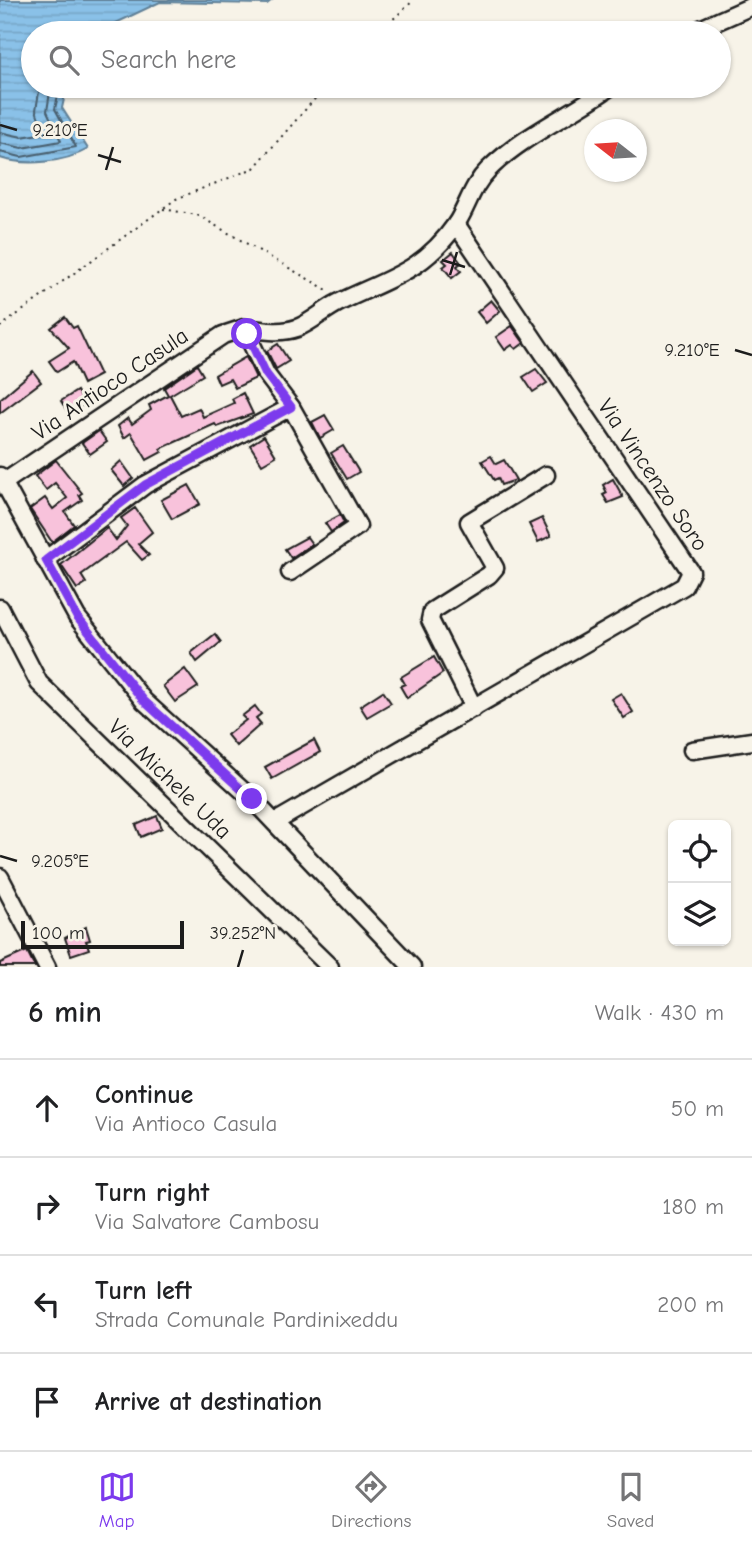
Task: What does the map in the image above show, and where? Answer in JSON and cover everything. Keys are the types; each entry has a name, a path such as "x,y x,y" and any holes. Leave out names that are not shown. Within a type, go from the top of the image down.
{"street":[{"path":"718,21 752,6"},
{"name":"Via Antioco Casula","path":"2,480 223,335 244,328 273,332 296,328 338,303 399,276 421,261 456,224 469,194 489,169 537,133 592,98"},
{"name":"Via Vincenzo Soro","path":"275,822 684,586 691,572 456,224"},
{"path":"244,328 266,374 291,407 358,526 290,572"},
{"path":"46,560 145,485 291,407"},
{"path":"474,708 430,620 432,611 489,575 495,568 469,522 546,475"},
{"path":"2,480 77,617 144,701 275,822 412,967"},
{"name":"Via Michele Uda","path":"0,608 39,684 330,967"},
{"path":"692,750 752,741"},
{"path":"0,877 47,967"}],"path":[{"path":"391,21 414,0"},
{"path":"0,327 176,199 254,168 315,98"},
{"path":"162,209 197,215 331,292 338,303"}],"water":[{"path":"0,0 272,0 267,4 160,2 120,21 21,21 21,98 64,98 62,108 88,149 56,160 21,162 0,158"}],"building":[{"path":"453,252 461,263 457,266 461,271 452,278 443,267 447,264 443,260"},
{"path":"491,300 500,311 486,323 477,312"},
{"path":"65,317 73,328 77,326 100,375 83,384 73,362 57,372 49,361 69,348 51,328"},
{"path":"512,326 524,343 516,349 512,345 505,350 496,337"},
{"path":"278,344 289,361 276,369 267,351"},
{"path":"246,357 256,378 235,388 230,379 219,384 215,375"},
{"path":"197,365 203,375 170,395 181,416 199,408 203,417 234,403 232,399 243,393 253,414 217,427 215,424 160,449 162,452 147,460 131,433 124,438 118,426 128,418 132,424 151,410 149,405 168,395 164,388"},
{"path":"536,369 547,383 533,392 523,377"},
{"path":"33,371 41,382 0,413 0,399"},
{"path":"77,391 85,404 69,414 61,401"},
{"path":"325,415 334,430 320,438 312,422"},
{"path":"99,431 107,442 90,454 82,443"},
{"path":"264,436 276,456 262,464 250,445"},
{"path":"343,446 359,472 347,479 331,453"},
{"path":"491,456 496,464 504,460 516,480 501,485 498,478 494,480 482,461"},
{"path":"56,460 82,493 79,495 82,500 65,512 74,525 52,542 30,509 45,498 53,509 67,498 55,483 46,490 35,476"},
{"path":"121,461 133,478 124,486 111,470"},
{"path":"613,479 623,497 608,503 603,495 607,493 603,485"},
{"path":"189,485 200,504 172,519 161,500"},
{"path":"135,508 152,532 138,544 149,555 142,560 126,542 81,575 86,583 77,589 61,565 107,528 116,540 127,526 121,518"},
{"path":"340,515 344,523 331,532 325,523"},
{"path":"542,518 551,536 538,542 529,524"},
{"path":"307,537 312,544 291,558 285,549"},
{"path":"215,634 221,642 197,662 191,653"},
{"path":"434,657 443,673 407,698 400,686 405,684 401,677"},
{"path":"185,669 198,687 175,702 163,686"},
{"path":"383,691 391,703 367,717 360,706"},
{"path":"621,693 633,712 624,718 611,699"},
{"path":"255,706 261,714 256,718 261,724 236,746 227,735 246,720 242,716"},
{"path":"314,740 320,752 272,779 265,767"},
{"path":"157,816 162,828 141,837 136,825"},
{"path":"86,927 90,940 86,941 89,949 71,955 65,938"},
{"path":"27,951 35,967 0,967 0,963"}],"route":[{"path":"247,334 266,374 291,407 145,485 46,560 77,617 144,701 252,799"}]}
